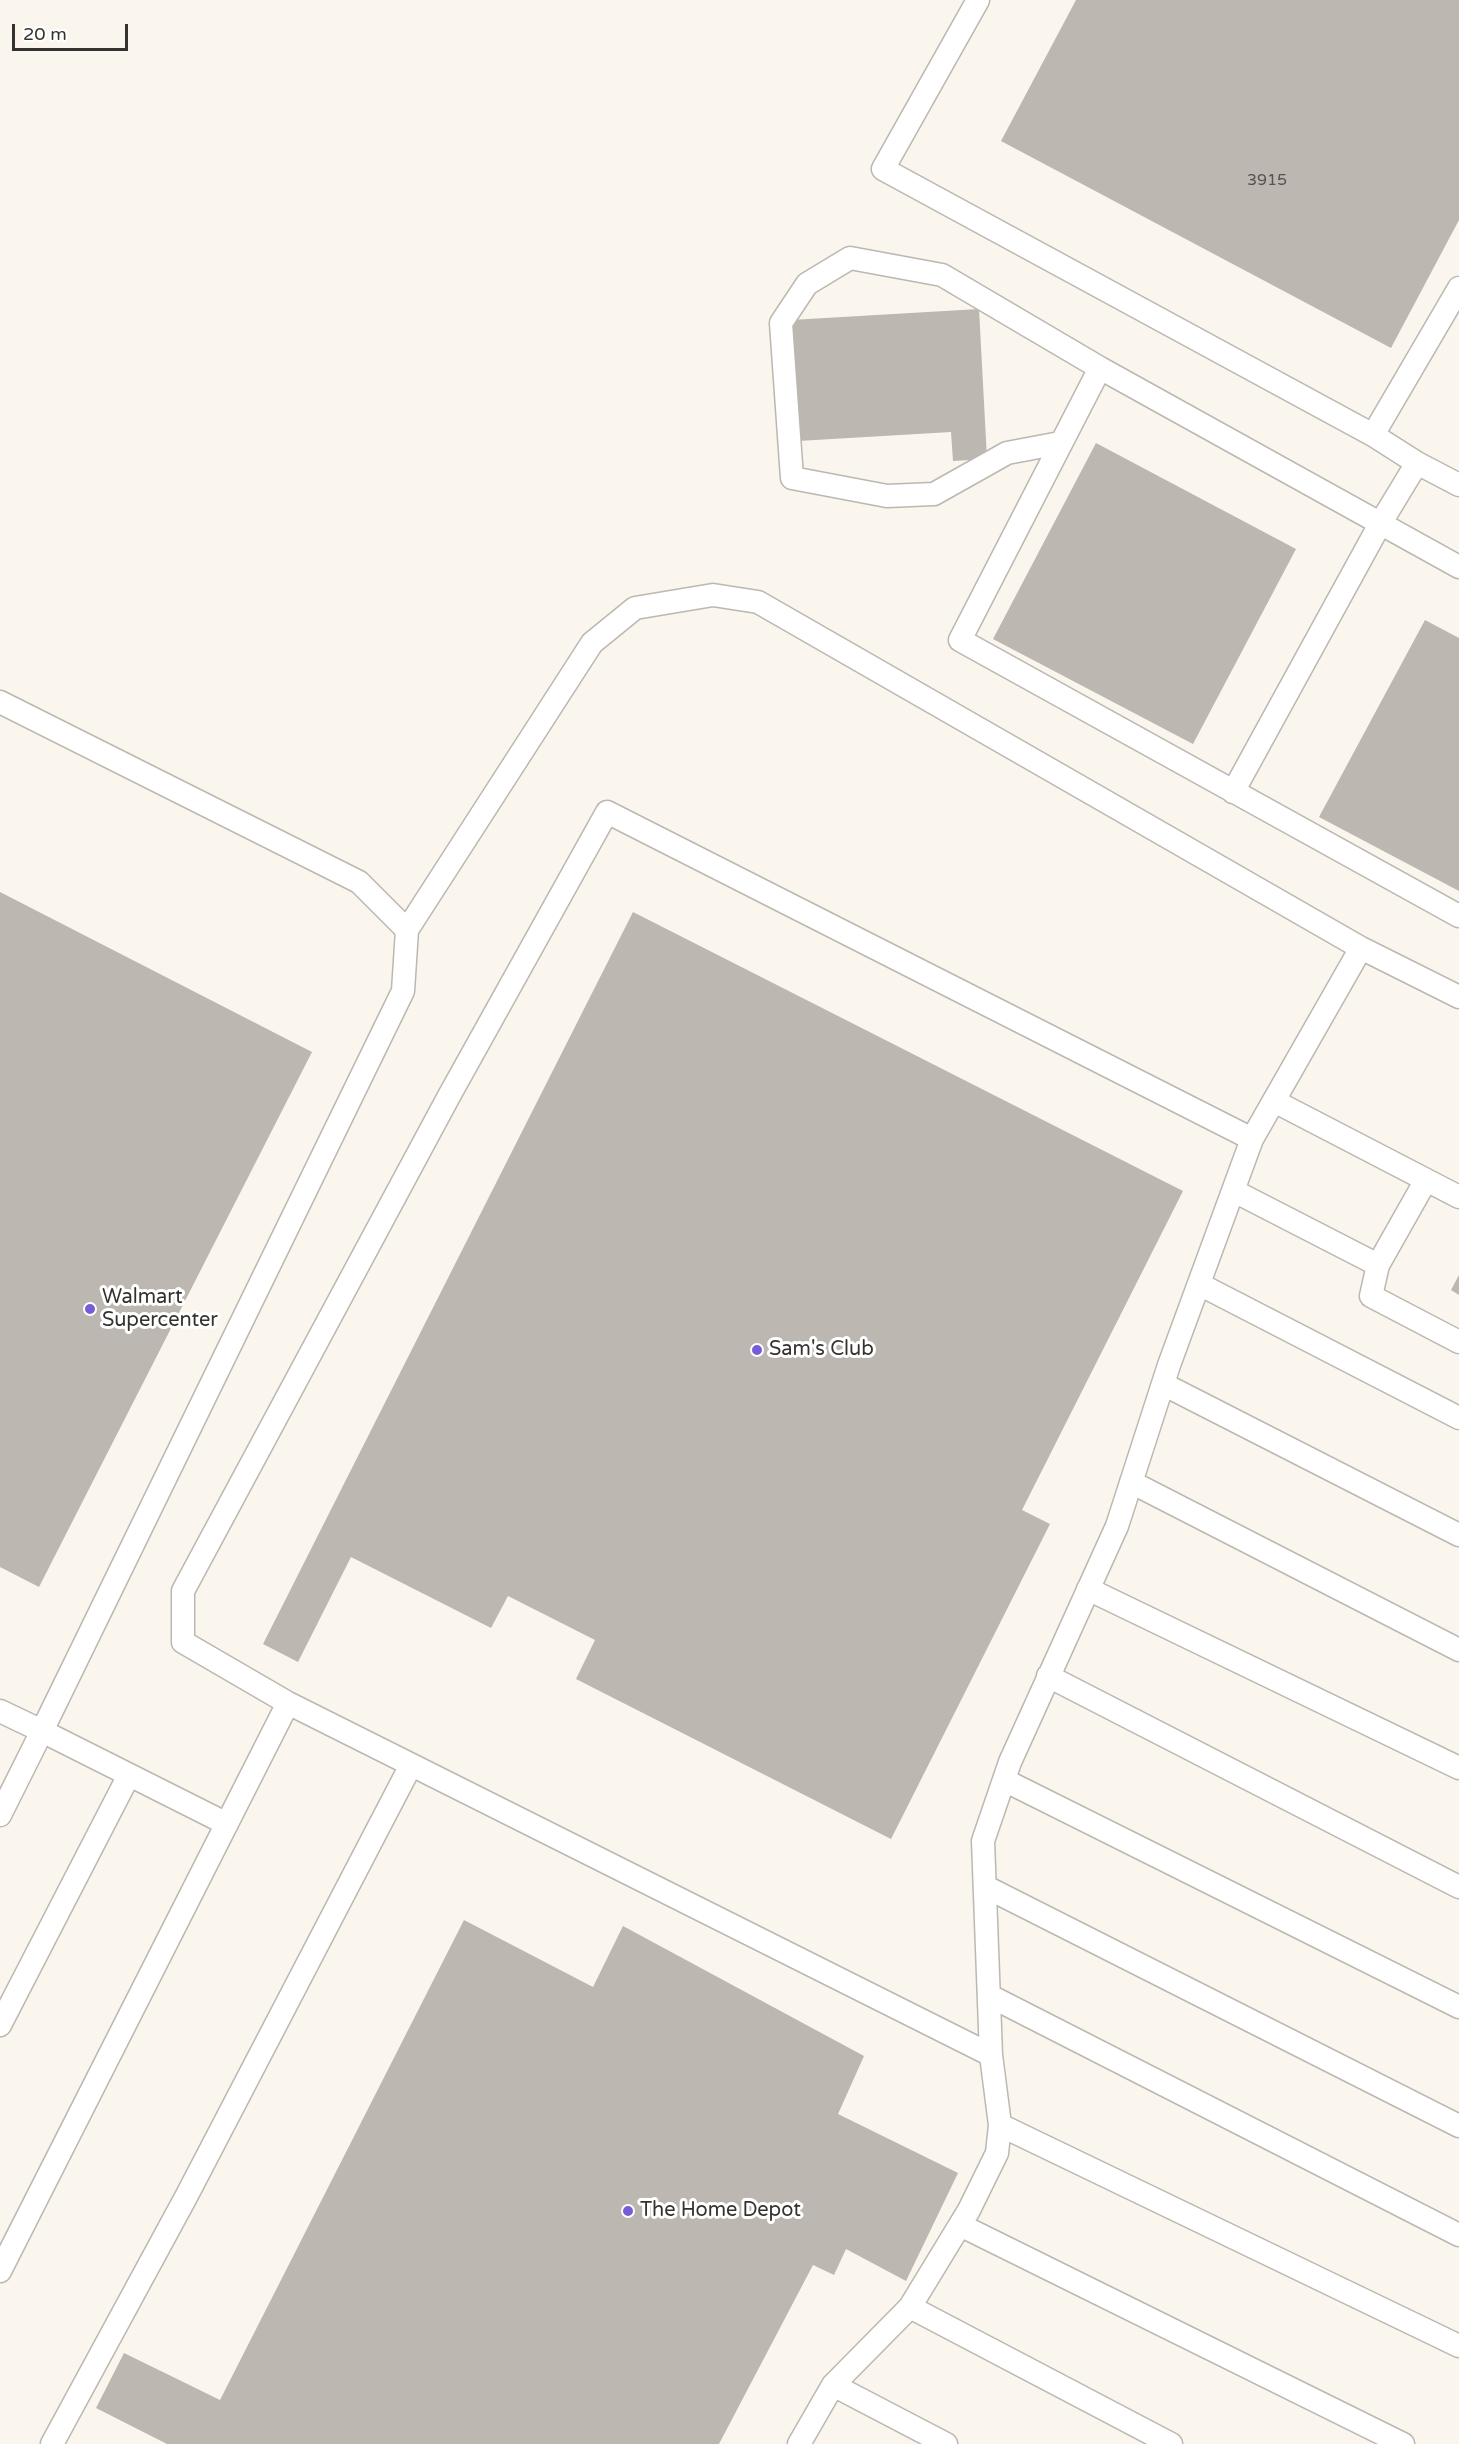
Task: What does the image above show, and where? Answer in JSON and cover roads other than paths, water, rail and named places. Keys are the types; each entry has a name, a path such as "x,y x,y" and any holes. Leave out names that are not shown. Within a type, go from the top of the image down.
{"lane":[{"path":"978,0 883,169 1373,435 1417,463 1459,485"},
{"path":"1060,443 1007,453 934,494 886,496 792,478 781,324 807,284 850,258 942,274 1100,368 1459,567"},
{"path":"1373,435 1459,288"},
{"path":"1100,368 960,640 1459,916"},
{"path":"1233,792 1380,524 1417,463"},
{"path":"0,1815 403,991 407,930 592,643 635,608 712,595 758,602 1361,948 1459,997"},
{"path":"0,702 359,882 407,930"},
{"path":"991,2055 288,1703 183,1642 183,1592 449,1096 607,812 1252,1139"},
{"path":"799,2444 833,2385 910,2307 960,2225 997,2153 1000,2125 991,2055 983,1840 1004,1780 1048,1676 1117,1526 1163,1384 1252,1139 1361,948"},
{"path":"1274,1101 1459,1197"},
{"path":"1426,1180 1378,1265 1371,1296 1459,1342"},
{"path":"1234,1191 1378,1265"},
{"path":"1199,1284 1459,1418"},
{"path":"1163,1384 1459,1535"},
{"path":"1131,1482 1459,1650"},
{"path":"1088,1589 1459,1768"},
{"path":"1048,1676 1459,1887"},
{"path":"0,2271 288,1703"},
{"path":"0,1711 227,1824"},
{"path":"52,2444 186,2197 411,1765"},
{"path":"0,2025 129,1775"},
{"path":"1004,1780 1459,2007"},
{"path":"986,1887 1459,2126"},
{"path":"990,1996 1459,2235"},
{"path":"1000,2125 1459,2346"},
{"path":"960,2225 1402,2444"},
{"path":"910,2307 1171,2444"},
{"path":"833,2385 945,2444"}],"place":[{"name":"Walmart Supercenter","path":"90,1309"},
{"name":"Sam's Club","path":"757,1350"},
{"name":"The Home Depot","path":"628,2211"}]}
